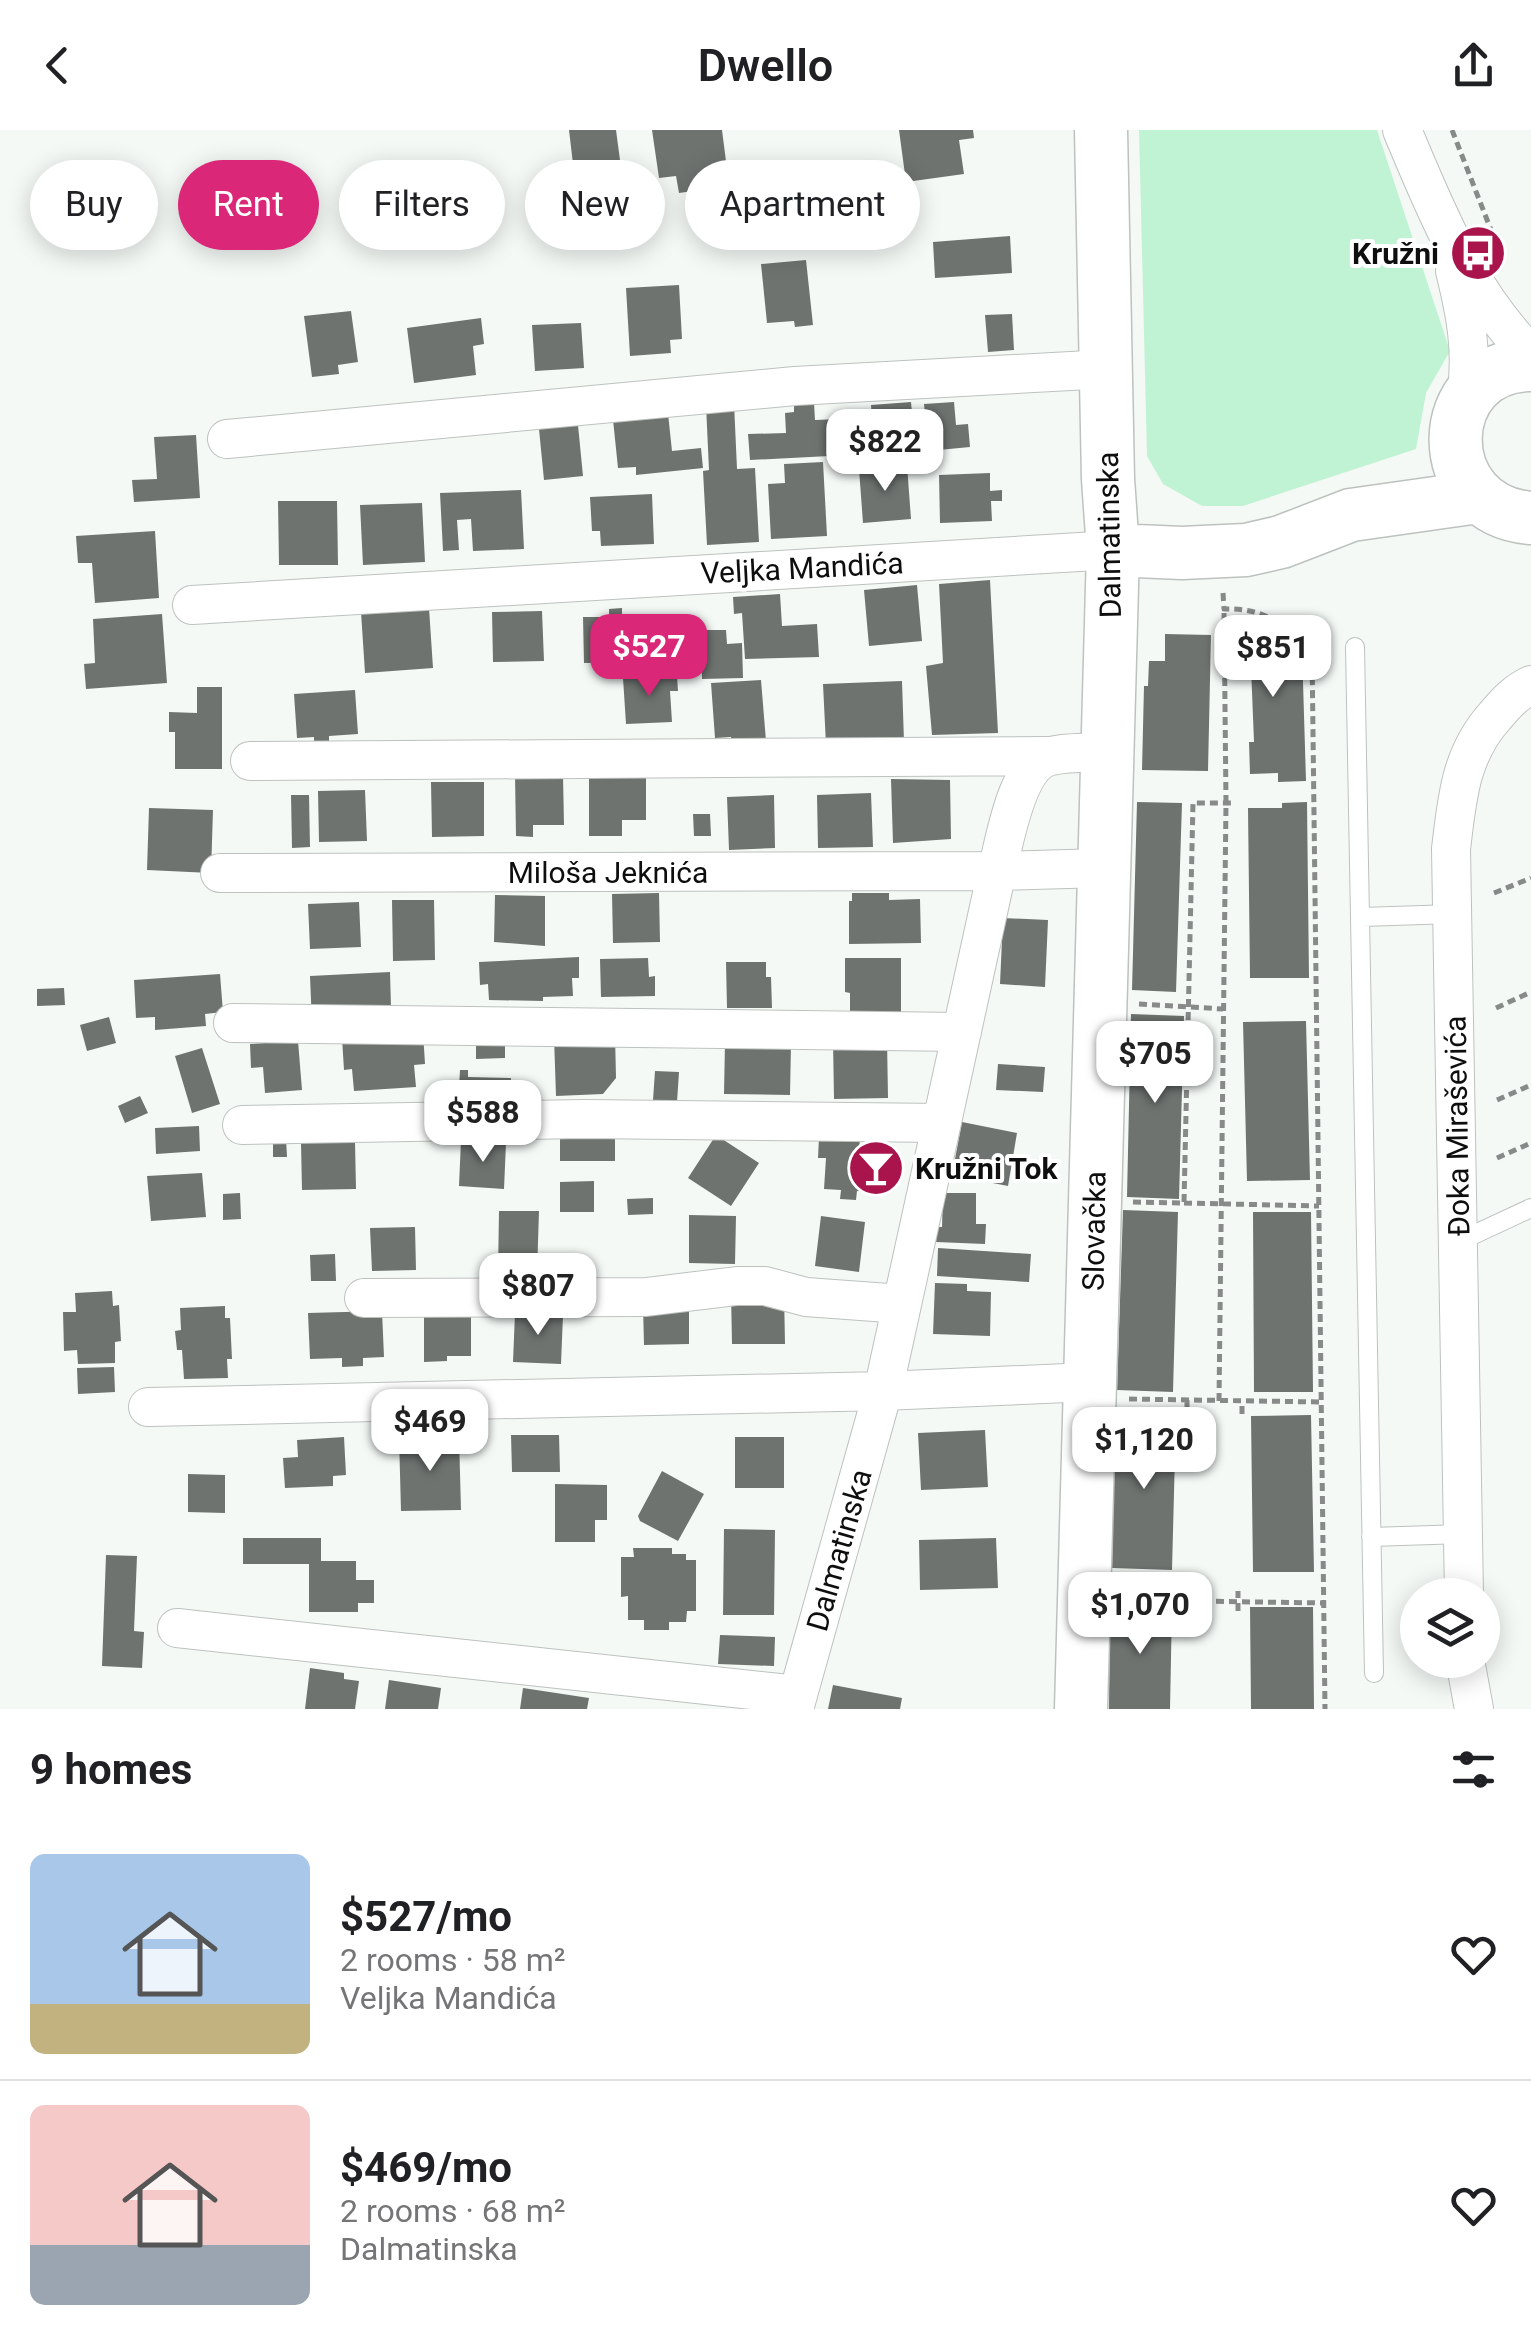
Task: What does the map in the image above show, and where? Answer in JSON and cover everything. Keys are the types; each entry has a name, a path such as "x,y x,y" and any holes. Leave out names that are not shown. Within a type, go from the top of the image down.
{"street":[{"name":"Dalmatinska","path":"1102,130 1113,550 1106,752"},
{"path":"1402,130 1448,239 1495,314 1531,356"},
{"path":"1448,239 1469,326 1472,365 1460,420 1461,471 1514,515"},
{"path":"1351,516 1460,420 1486,379 1501,370 1531,365"},
{"path":"227,439 795,386 1107,369"},
{"path":"1113,550 1182,552 1264,547 1351,516 1514,515"},
{"name":"Veljka Mandića","path":"192,605 1113,550"},
{"name":"Đoka Miraševića","path":"1464,1578 1451,849 1462,771 1485,728 1518,691 1531,685"},
{"path":"250,761 1047,756 1106,752"},
{"name":"Slovačka","path":"1081,1709 1103,1390 1106,752"},
{"name":"Dalmatinska","path":"796,1702 883,1391 996,871 1018,794 1028,772 1047,756"},
{"path":"996,871 1103,868"},
{"name":"Miloša Jeknića","path":"220,873 996,871"},
{"path":"233,1023 962,1032"},
{"path":"242,1125 585,1119 941,1123"},
{"path":"364,1298 646,1297 751,1286 806,1298 902,1304"},
{"path":"148,1407 1103,1390"},
{"path":"177,1628 796,1702"},
{"path":"1468,1678 1474,1709"}],"lane":[{"path":"1355,647 1374,1673"},
{"path":"1362,918 1453,914"},
{"path":"1458,1242 1531,1208"},
{"path":"1371,1537 1463,1534"}],"path":[{"path":"1452,130 1506,269"},
{"path":"1219,1401 1229,803 1222,584"},
{"path":"1224,609 1249,608 1276,621 1312,650 1325,1709"},
{"path":"1184,1204 1194,802 1229,803"},
{"path":"1494,893 1531,878"},
{"path":"1496,1008 1531,992"},
{"path":"1138,1004 1224,1008"},
{"path":"1497,1100 1531,1085"},
{"path":"1497,1158 1531,1143"},
{"path":"1128,1202 1319,1206"},
{"path":"1103,1390 1186,1400 1322,1402"},
{"path":"1186,1400 1186,1415"},
{"path":"1242,1401 1242,1414"},
{"path":"1185,1615 1186,1585"},
{"path":"1238,1591 1238,1612"},
{"path":"1110,1600 1324,1603"}],"green space":[{"path":"1139,130 1377,130 1450,351 1426,393 1416,449 1243,506 1202,506 1163,484 1147,456"}],"building":[{"path":"569,130 616,130 620,160 573,160"},
{"path":"652,130 722,130 726,160 685,160 685,192 679,193 676,176 665,177 665,160 656,160"},
{"path":"899,130 973,130 974,138 959,140 964,174 920,180 920,160 903,160"},
{"path":"1010,236 1012,273 935,278 933,242"},
{"path":"806,260 813,325 795,327 794,321 767,323 761,264"},
{"path":"679,285 682,339 670,340 671,353 630,356 626,288"},
{"path":"351,311 358,362 338,365 339,374 312,377 304,316"},
{"path":"1012,314 1014,350 988,352 985,315"},
{"path":"481,318 484,344 473,346 476,375 414,383 407,328"},
{"path":"581,323 584,368 535,371 532,325"},
{"path":"911,402 916,456 880,459 880,448 874,448 871,405"},
{"path":"954,402 956,425 968,424 970,447 928,451 924,404"},
{"path":"734,403 737,469 755,468 759,542 707,545 703,471 709,470 706,405"},
{"path":"814,403 815,420 866,418 868,454 750,460 748,434 786,433 785,413 794,412 794,404"},
{"path":"667,404 672,451 701,448 703,468 636,475 636,467 618,468 612,410"},
{"path":"577,415 583,476 544,480 538,419"},
{"path":"196,435 200,498 134,502 132,480 157,479 154,437"},
{"path":"823,462 827,536 771,539 768,484 785,483 784,464"},
{"path":"907,465 911,519 863,523 859,469"},
{"path":"990,473 990,491 1002,490 1002,501 991,501 992,521 940,523 939,475"},
{"path":"521,490 524,549 473,551 471,519 457,520 459,550 443,551 440,493"},
{"path":"652,494 654,544 601,546 600,531 592,531 590,497"},
{"path":"278,501 337,501 338,565 279,565"},
{"path":"422,503 425,562 363,565 360,505"},
{"path":"155,531 159,598 95,603 92,563 78,563 76,536"},
{"path":"990,580 998,733 932,735 926,666 943,663 939,584"},
{"path":"917,585 922,641 869,646 864,590"},
{"path":"780,594 782,626 817,624 819,657 745,659 742,613 734,614 733,597"},
{"path":"429,608 433,668 365,673 361,612"},
{"path":"622,608 622,616 646,616 647,662 584,663 583,617 609,617 609,609"},
{"path":"542,611 544,661 493,662 492,612"},
{"path":"162,614 167,683 86,689 84,664 95,663 93,619"},
{"path":"1229,616 1262,626 1291,649 1302,649 1306,781 1278,782 1278,773 1250,774 1249,742 1254,742 1251,667 1230,667"},
{"path":"701,630 726,630 727,644 742,643 743,678 702,679"},
{"path":"1165,634 1211,635 1208,771 1142,770 1144,686 1148,686 1149,661 1165,661"},
{"path":"677,676 678,691 670,691 672,722 626,724 623,678"},
{"path":"761,680 766,741 732,744 731,737 715,738 711,683"},
{"path":"902,681 904,742 826,745 823,684"},
{"path":"197,687 222,687 222,769 175,769 175,732 169,732 169,712 197,713"},
{"path":"355,690 358,734 329,736 329,743 314,744 314,737 297,738 294,694"},
{"path":"589,769 646,774 646,820 622,820 622,836 589,836"},
{"path":"515,775 563,775 564,825 533,825 533,837 516,836"},
{"path":"891,779 950,780 951,839 893,843"},
{"path":"431,782 484,782 484,836 432,837"},
{"path":"365,790 367,841 319,842 318,791"},
{"path":"871,793 873,847 818,848 817,795"},
{"path":"291,795 309,795 310,847 292,848"},
{"path":"774,795 775,848 729,850 727,797"},
{"path":"1137,802 1182,803 1176,992 1132,990"},
{"path":"1307,802 1309,978 1250,978 1248,808 1282,808 1282,803"},
{"path":"149,808 213,810 211,873 147,870"},
{"path":"693,814 710,814 711,836 694,836"},
{"path":"659,893 660,942 613,943 612,894"},
{"path":"852,893 889,893 889,900 920,899 921,943 849,944"},
{"path":"495,895 545,896 545,946 494,942"},
{"path":"392,900 434,900 435,960 393,961"},
{"path":"359,902 361,947 310,949 308,904"},
{"path":"1003,918 1048,920 1045,987 1000,984"},
{"path":"579,957 579,978 572,978 573,996 543,997 543,1001 489,1000 488,984 480,985 479,962"},
{"path":"648,958 649,977 655,976 655,996 601,997 600,959"},
{"path":"845,958 901,958 901,1016 850,1016"},
{"path":"726,962 766,962 766,977 771,977 772,1008 727,1008"},
{"path":"390,972 391,1007 312,1024 310,976"},
{"path":"220,974 223,1012 205,1014 206,1026 155,1030 155,1017 136,1018 134,980"},
{"path":"64,988 65,1005 37,1006 37,989"},
{"path":"1131,1014 1184,1016 1179,1199 1127,1197"},
{"path":"109,1017 116,1043 87,1051 80,1025"},
{"path":"1306,1021 1310,1180 1247,1181 1243,1022"},
{"path":"423,1032 425,1064 414,1065 416,1087 354,1091 352,1069 344,1070 342,1038"},
{"path":"505,1035 505,1058 476,1059 476,1036"},
{"path":"615,1035 616,1078 603,1094 556,1096 554,1037"},
{"path":"887,1039 888,1098 834,1099 833,1040"},
{"path":"298,1041 302,1090 265,1093 263,1067 251,1068 250,1044"},
{"path":"725,1042 791,1044 790,1095 724,1094"},
{"path":"202,1048 220,1104 192,1113 175,1056"},
{"path":"998,1064 1045,1067 1043,1092 996,1090"},
{"path":"460,1070 468,1070 468,1077 511,1078 510,1106 458,1104"},
{"path":"655,1071 679,1072 677,1102 653,1100"},
{"path":"140,1096 148,1113 125,1123 118,1106"},
{"path":"560,1121 615,1121 615,1161 560,1161"},
{"path":"962,1122 1017,1133 1008,1186 952,1175"},
{"path":"199,1126 200,1151 156,1154 155,1128"},
{"path":"716,1135 759,1163 731,1206 688,1178"},
{"path":"819,1137 860,1140 858,1157 885,1159 884,1174 875,1174 874,1192 857,1191 856,1200 840,1199 841,1190 824,1189 826,1158 818,1158"},
{"path":"273,1138 286,1138 287,1157 273,1157"},
{"path":"461,1140 506,1143 504,1189 459,1186"},
{"path":"355,1142 356,1189 302,1190 301,1143"},
{"path":"202,1173 206,1217 151,1221 147,1176"},
{"path":"594,1181 594,1212 560,1212 560,1182"},
{"path":"240,1193 241,1219 223,1220 223,1194"},
{"path":"943,1193 976,1193 976,1224 986,1224 985,1244 936,1242 937,1227 942,1227"},
{"path":"653,1198 653,1214 628,1215 627,1199"},
{"path":"1123,1210 1178,1212 1173,1392 1117,1390"},
{"path":"499,1211 539,1211 537,1274 525,1274 526,1270 498,1273"},
{"path":"1253,1212 1311,1212 1313,1392 1254,1392"},
{"path":"689,1215 736,1216 735,1264 689,1263"},
{"path":"821,1216 865,1222 859,1272 815,1266"},
{"path":"415,1227 416,1270 372,1271 370,1228"},
{"path":"938,1248 1031,1254 1029,1282 937,1276"},
{"path":"335,1254 336,1281 311,1281 310,1255"},
{"path":"935,1283 967,1284 967,1291 991,1292 990,1336 933,1334"},
{"path":"112,1291 113,1306 119,1305 121,1341 115,1342 115,1363 78,1364 77,1350 64,1351 63,1312 76,1312 75,1293"},
{"path":"784,1292 785,1344 732,1344 731,1293"},
{"path":"643,1305 689,1305 689,1344 644,1345"},
{"path":"225,1306 225,1318 230,1318 232,1359 227,1359 228,1378 184,1379 182,1350 177,1350 175,1331 181,1330 180,1308"},
{"path":"471,1306 471,1356 447,1356 447,1361 424,1362 424,1311"},
{"path":"382,1311 384,1357 363,1358 363,1366 342,1367 342,1358 310,1359 308,1313"},
{"path":"515,1313 563,1315 561,1364 513,1362"},
{"path":"114,1367 115,1392 78,1394 77,1368"},
{"path":"1115,1414 1176,1416 1172,1570 1112,1568"},
{"path":"1311,1415 1314,1572 1253,1572 1251,1416"},
{"path":"985,1430 988,1487 921,1490 918,1433"},
{"path":"511,1435 559,1435 560,1472 512,1472"},
{"path":"459,1436 461,1510 401,1511 399,1437"},
{"path":"344,1437 346,1475 333,1476 333,1486 285,1488 283,1458 298,1457 297,1440"},
{"path":"735,1437 784,1437 784,1488 735,1488"},
{"path":"662,1471 704,1494 678,1541 640,1521 638,1516"},
{"path":"188,1474 225,1475 225,1513 188,1512"},
{"path":"555,1484 607,1485 607,1520 595,1520 595,1542 555,1542"},
{"path":"724,1529 775,1530 774,1615 723,1615"},
{"path":"243,1538 321,1538 321,1561 356,1561 356,1580 374,1580 374,1603 358,1603 358,1612 309,1612 309,1564 243,1564"},
{"path":"996,1538 998,1588 920,1590 919,1540"},
{"path":"633,1548 672,1548 672,1554 686,1554 686,1560 696,1560 696,1611 687,1611 686,1622 669,1622 669,1630 644,1630 644,1620 628,1620 628,1596 621,1597 621,1557 634,1557"},
{"path":"106,1555 137,1556 134,1631 144,1632 142,1668 102,1666"},
{"path":"1110,1605 1172,1607 1170,1709 1109,1709"},
{"path":"1250,1607 1313,1607 1314,1709 1251,1709"},
{"path":"720,1635 775,1637 774,1666 718,1664"},
{"path":"310,1668 344,1673 344,1679 359,1681 355,1709 305,1709"},
{"path":"389,1680 441,1688 438,1709 385,1709"},
{"path":"833,1685 902,1698 900,1709 828,1709"},
{"path":"523,1688 589,1698 587,1709 520,1709"}],"place":[{"name":"Kružni","path":"1478,253"},
{"name":"Kružni Tok","path":"876,1168"}]}
